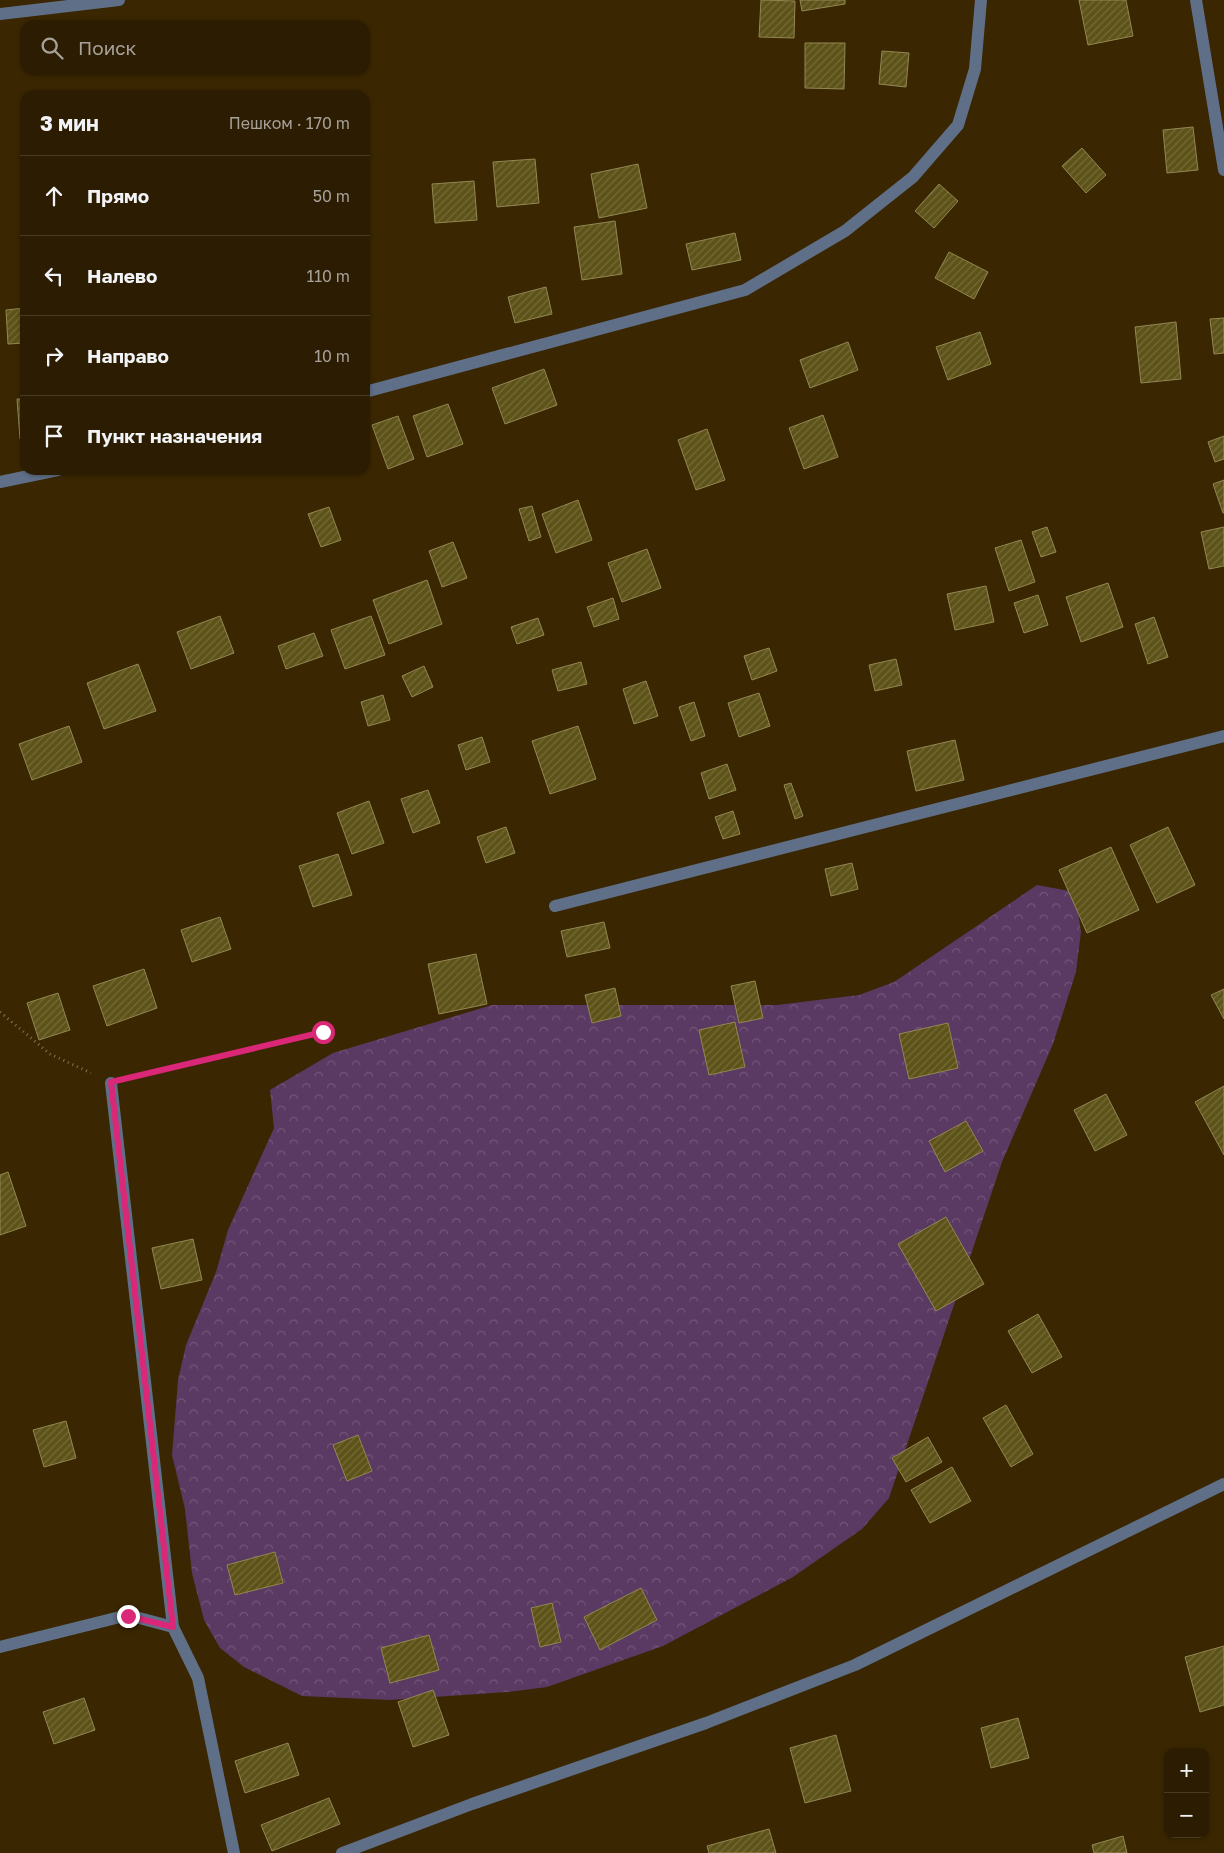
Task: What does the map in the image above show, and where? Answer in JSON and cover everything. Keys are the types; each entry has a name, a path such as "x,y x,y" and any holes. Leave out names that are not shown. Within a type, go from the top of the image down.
{"street":[{"path":"0,14 119,0"},
{"path":"370,391 746,290 845,231 913,177 958,125 975,69 982,0"},
{"path":"1196,0 1224,170"},
{"path":"0,482 34,475"},
{"path":"555,906 1224,736"},
{"path":"111,1082 173,1627 198,1678 234,1853"},
{"path":"342,1853 472,1804 706,1723 855,1665 1224,1484"},
{"path":"0,1646 128,1616 173,1627"}],"path":[{"path":"0,1012 50,1054 111,1082 323,1032"}],"green space":[{"path":"1037,885 1075,892 1081,932 1076,972 1053,1044 1002,1162 889,1498 862,1529 793,1577 663,1646 547,1687 507,1692 390,1700 302,1696 244,1667 220,1648 204,1620 192,1573 185,1509 172,1455 178,1380 186,1345 216,1272 228,1230 274,1128 270,1090 333,1053 492,1005 777,1005 859,995 894,982"}],"building":[{"path":"761,0 795,1 794,38 759,37"},
{"path":"800,0 845,0 845,4 802,11"},
{"path":"1079,0 1126,0 1133,36 1088,45"},
{"path":"805,43 845,43 844,89 805,88"},
{"path":"882,51 909,53 906,87 879,84"},
{"path":"1193,127 1198,170 1167,173 1163,130"},
{"path":"1082,148 1106,175 1086,193 1062,166"},
{"path":"535,159 539,203 497,207 493,162"},
{"path":"638,164 647,208 599,218 591,174"},
{"path":"474,181 477,220 435,223 432,184"},
{"path":"939,184 958,201 934,228 915,211"},
{"path":"615,221 622,274 582,280 574,227"},
{"path":"735,233 741,260 692,270 686,244"},
{"path":"949,252 988,272 974,299 935,278"},
{"path":"546,287 552,314 515,323 508,297"},
{"path":"20,309 20,343 8,344 6,310"},
{"path":"1224,318 1224,353 1214,354 1210,319"},
{"path":"1176,322 1181,379 1141,383 1135,327"},
{"path":"980,332 991,364 948,380 936,347"},
{"path":"848,342 858,370 810,388 800,360"},
{"path":"544,369 557,405 505,424 492,388"},
{"path":"17,399 20,399 20,439"},
{"path":"448,404 463,444 427,457 413,416"},
{"path":"823,415 838,457 804,469 789,428"},
{"path":"398,416 414,459 388,469 372,425"},
{"path":"707,429 725,480 696,490 678,440"},
{"path":"1224,436 1224,459 1215,462 1208,442"},
{"path":"1224,480 1224,513 1223,513 1213,484"},
{"path":"578,500 592,540 556,553 542,514"},
{"path":"532,506 541,537 529,541 519,509"},
{"path":"329,507 341,540 321,547 308,514"},
{"path":"1047,527 1056,552 1041,557 1032,532"},
{"path":"1224,527 1224,566 1209,569 1201,532"},
{"path":"1021,540 1035,582 1009,591 995,548"},
{"path":"453,542 467,578 442,587 429,551"},
{"path":"647,549 661,588 622,602 608,563"},
{"path":"427,580 442,624 389,644 373,600"},
{"path":"1108,583 1123,627 1081,642 1066,597"},
{"path":"986,586 994,622 955,630 947,594"},
{"path":"1038,595 1048,625 1024,633 1014,603"},
{"path":"613,598 619,619 594,627 587,607"},
{"path":"220,616 234,653 191,669 177,632"},
{"path":"371,616 385,655 345,669 331,630"},
{"path":"1154,617 1168,657 1148,664 1135,624"},
{"path":"538,618 544,635 517,644 511,627"},
{"path":"314,633 323,656 286,669 278,646"},
{"path":"769,648 777,671 752,680 744,656"},
{"path":"896,659 902,685 875,691 869,665"},
{"path":"581,662 587,684 558,691 552,670"},
{"path":"138,664 156,711 104,729 87,683"},
{"path":"424,666 433,687 412,697 402,676"},
{"path":"646,681 658,716 634,724 623,689"},
{"path":"759,693 770,726 739,737 728,703"},
{"path":"383,695 390,720 368,726 361,702"},
{"path":"694,702 705,736 691,741 679,707"},
{"path":"69,726 82,762 32,780 19,744"},
{"path":"578,726 596,779 550,794 532,741"},
{"path":"482,737 490,762 466,770 458,745"},
{"path":"955,740 964,780 916,791 907,751"},
{"path":"727,764 736,790 709,799 701,773"},
{"path":"791,783 803,816 795,819 784,785"},
{"path":"428,790 440,823 413,833 401,799"},
{"path":"369,801 384,843 352,854 337,813"},
{"path":"733,811 740,834 723,839 715,817"},
{"path":"506,827 515,853 486,863 477,837"},
{"path":"1168,827 1195,885 1157,903 1130,845"},
{"path":"1111,847 1139,910 1087,933 1059,870"},
{"path":"338,854 352,895 313,907 299,866"},
{"path":"852,863 858,889 831,896 825,869"},
{"path":"220,917 231,949 192,962 181,930"},
{"path":"604,922 610,948 567,957 561,931"},
{"path":"476,954 487,1004 439,1014 428,964"},
{"path":"144,969 157,1008 107,1026 93,986"},
{"path":"755,981 763,1018 739,1023 731,986"},
{"path":"615,988 621,1016 592,1023 585,995"},
{"path":"1224,989 1224,1019 1211,995"},
{"path":"58,993 70,1030 39,1040 27,1003"},
{"path":"735,1022 745,1067 709,1075 699,1030"},
{"path":"948,1023 958,1068 909,1079 899,1034"},
{"path":"1224,1086 1224,1155 1195,1102"},
{"path":"1106,1094 1127,1135 1095,1151 1074,1110"},
{"path":"966,1121 983,1151 945,1172 929,1141"},
{"path":"8,1172 26,1226 0,1235 0,1175"},
{"path":"946,1217 984,1284 936,1311 898,1244"},
{"path":"193,1239 202,1280 161,1289 152,1248"},
{"path":"1038,1314 1062,1357 1032,1373 1008,1331"},
{"path":"1006,1405 1033,1454 1011,1467 983,1418"},
{"path":"66,1421 76,1458 44,1467 33,1430"},
{"path":"358,1435 372,1471 347,1481 333,1445"},
{"path":"928,1437 942,1462 906,1482 892,1458"},
{"path":"952,1467 971,1501 930,1523 911,1490"},
{"path":"275,1552 283,1583 235,1595 227,1565"},
{"path":"641,1588 657,1620 600,1650 584,1617"},
{"path":"552,1603 561,1642 540,1647 531,1608"},
{"path":"429,1635 439,1670 390,1683 381,1648"},
{"path":"1224,1646 1224,1705 1200,1712 1185,1657"},
{"path":"433,1690 449,1735 413,1747 398,1702"},
{"path":"84,1698 95,1730 54,1744 43,1712"},
{"path":"1018,1718 1029,1758 991,1768 981,1728"},
{"path":"836,1735 851,1791 805,1803 790,1748"},
{"path":"288,1743 299,1775 245,1793 235,1761"},
{"path":"329,1798 340,1824 272,1851 261,1825"},
{"path":"769,1829 776,1853 709,1853 707,1846"},
{"path":"1123,1836 1127,1853 1094,1853 1092,1845"}],"route":[{"path":"128,1616 173,1627 111,1082 323,1032"}]}
